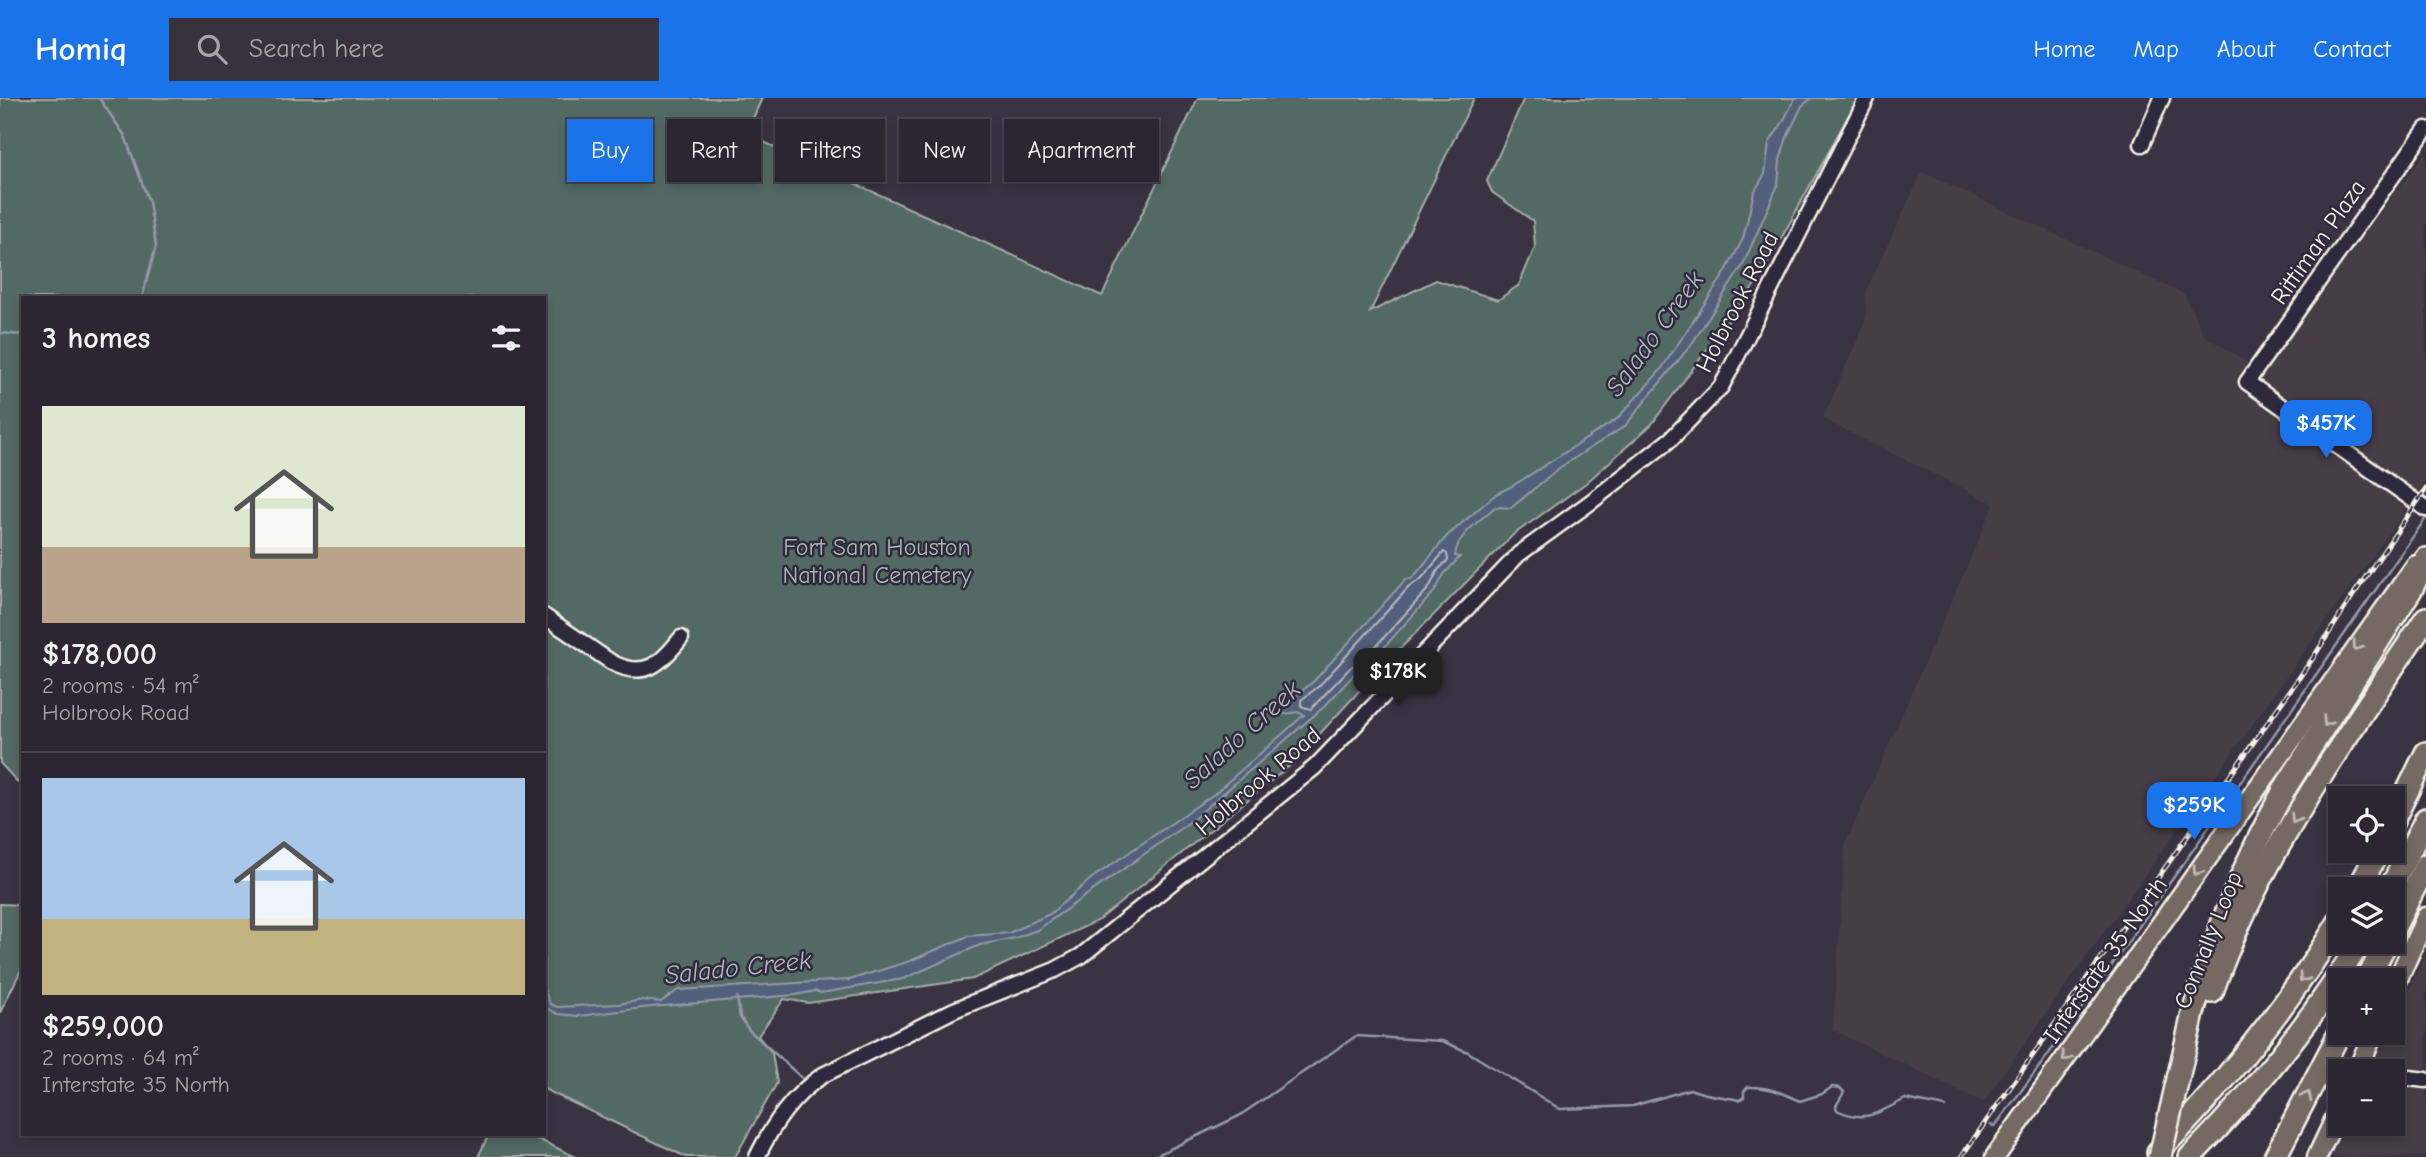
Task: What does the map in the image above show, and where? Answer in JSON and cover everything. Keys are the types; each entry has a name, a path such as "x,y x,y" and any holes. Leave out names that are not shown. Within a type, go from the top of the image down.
{"highway":[{"path":"2160,1157 2227,909 2268,819 2287,785 2392,621 2426,559"},
{"name":"Connally Loop","path":"2168,1157 2199,1011 2235,933 2271,859 2332,760 2426,618"},
{"path":"2405,796 2426,753"},
{"path":"2396,877 2426,819"},
{"path":"2405,906 2426,865"},
{"path":"2154,1157 2254,1045 2328,939"},
{"path":"2200,1157 2312,1013 2352,954"},
{"path":"2275,1157 2333,1045"},
{"path":"2190,1157 2258,1084"}],"main road":[{"name":"Interstate 35 North","path":"1995,1157 2426,551"},
{"path":"2403,968 2426,917"},
{"path":"2317,1157 2328,1134"}],"street":[{"name":"Holbrook Road","path":"757,1157 777,1118 807,1086 823,1075 954,1010 1055,970 1081,956 1315,767 1519,554 1592,502 1671,439 1721,387 1867,98"},
{"path":"2143,144 2162,98"},
{"name":"Rittiman Plaza","path":"2426,129 2246,382 2426,509"},
{"path":"546,618 611,662 634,670 658,664 667,657 681,638"},
{"path":"2405,1078 2426,1080"}],"shaded area":[{"path":"2426,151 2426,481 1983,1102 1833,1030 1845,845 1994,504 1823,419 1866,319 1866,291 1922,172 2184,294 2204,335 2263,372"},
{"path":"2426,953 2426,1157 2331,1157 2341,1136 2405,1136 2405,1059 2377,1059 2383,1045 2405,1045 2405,998"}],"green space":[{"name":"Fort Sam Houston National Cemetery","path":"0,98 762,98 753,119 667,119 667,182 761,182 761,141 775,147 775,182 851,182 1102,296 1198,98 1474,98 1370,312 1436,280 1498,300 1519,285 1535,247 1533,221 1492,192 1487,181 1524,98 1858,98 1759,279 1651,425 1586,483 1513,535 1374,675 1292,764 1099,920 973,979 808,1003 784,999 758,1036 772,1053 777,1083 735,1157 686,1157 546,1090 546,296 21,296 21,786 0,763"},
{"path":"0,904 21,905 21,970 0,1013"},
{"path":"488,1136 531,1136 576,1157 478,1157"}],"water":[{"path":"1795,98 1812,98 1802,106 1787,137 1780,160 1778,185 1743,265 1691,345 1625,426 1559,468 1511,508 1495,507 1476,523 1460,541 1455,556 1460,557 1444,574 1435,591 1368,665 1356,672 1325,706 1191,821 1037,930 1015,938 980,945 903,979 821,993 815,991 579,1016 558,1014 546,1008 546,994 550,1004 557,1007 643,1000 661,1002 678,990 849,980 910,961 968,936 1009,933 1050,914 1092,878 1214,794 1304,715 1298,712 1277,715 1277,711 1314,681 1406,579 1411,579 1416,574 1447,536 1496,494 1617,419 1660,371 1725,273 1743,239 1754,192 1765,174 1769,143"}],"waterway":[{"path":"99,98 125,136 149,202 156,246 143,296"},
{"path":"0,333 21,335"},
{"path":"1991,1125 1995,1126 2065,1032 2426,518"},
{"path":"737,997 740,1017 749,1030 805,1081"},
{"path":"1153,1157 1239,1116 1356,1036 1442,1041 1468,1052 1560,1109 1633,1106 1690,1089 1739,1100 1744,1097 1744,1091 1748,1087 1768,1089 1800,1101 1822,1094 1832,1087 1840,1088 1844,1092 1836,1106 1837,1110 1856,1116 1872,1115 1905,1099 1946,1107"}],"railway":[{"path":"1961,1157 2313,658 2426,489"}],"water label":[{"name":"Salado Creek","path":"1655,334"},
{"name":"Salado Creek","path":"1242,735"},
{"name":"Salado Creek","path":"738,968"}]}
